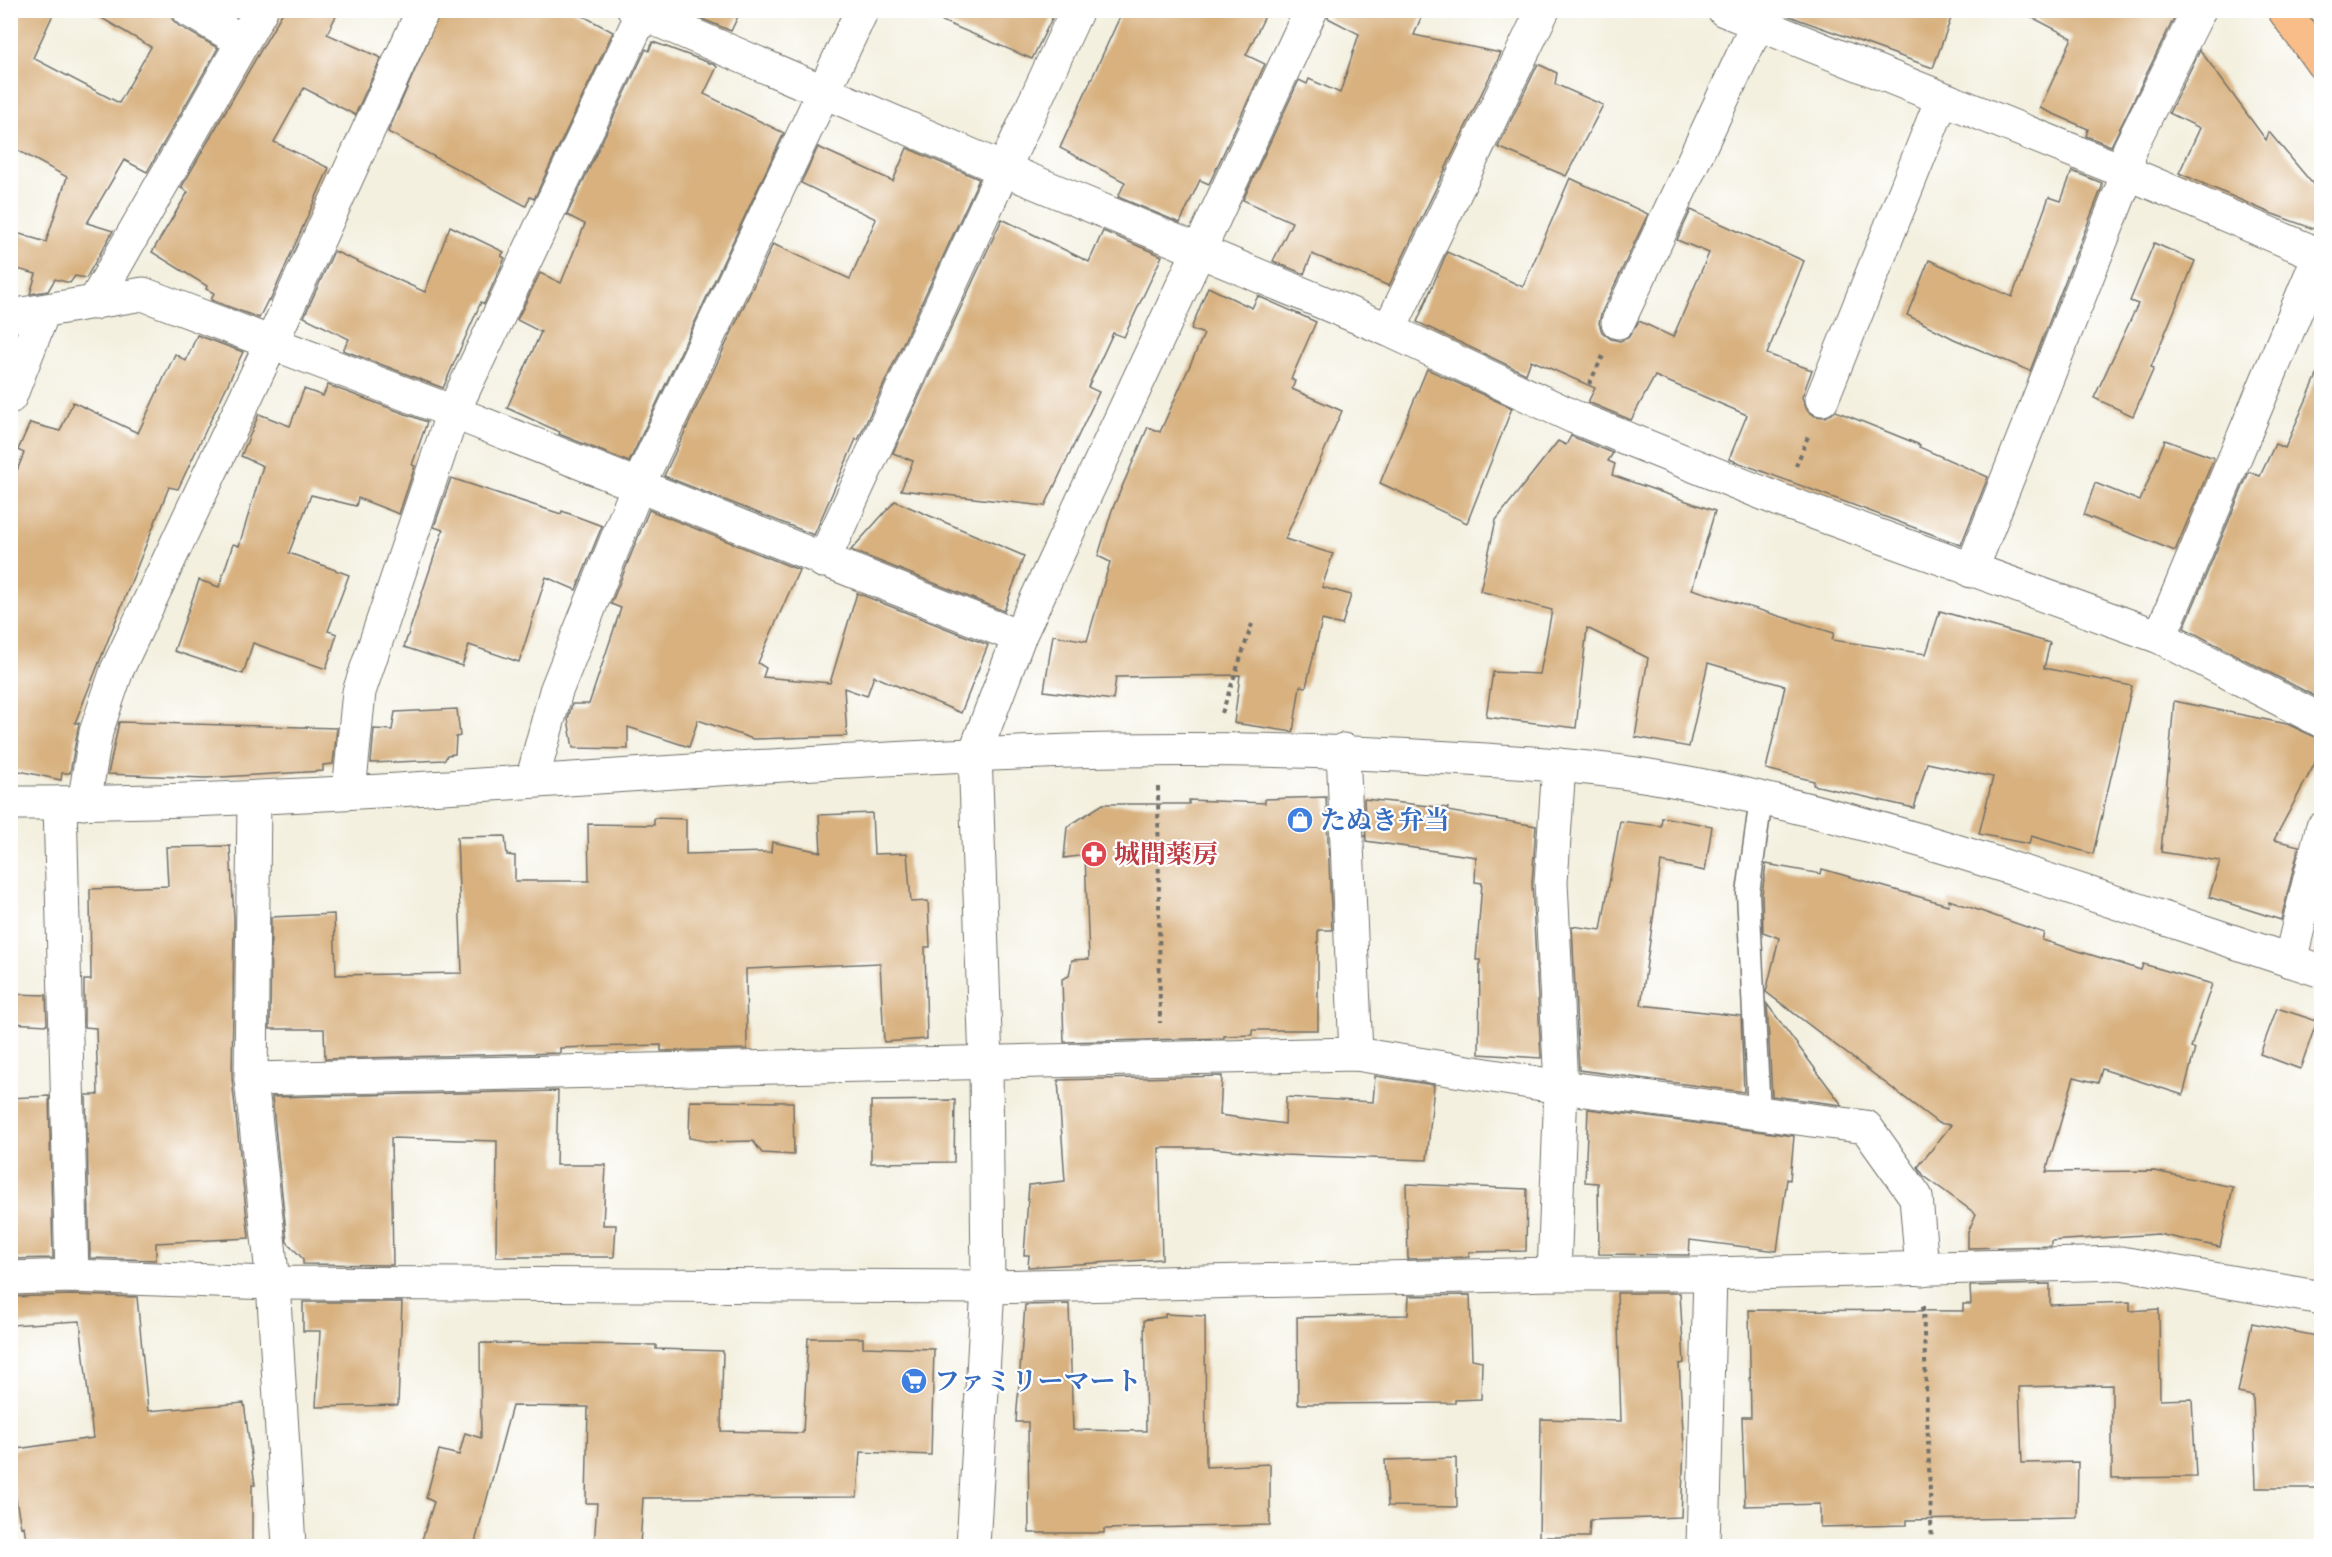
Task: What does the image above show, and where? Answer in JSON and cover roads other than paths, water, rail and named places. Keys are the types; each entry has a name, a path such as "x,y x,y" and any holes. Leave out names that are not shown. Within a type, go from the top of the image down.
{"highway":[{"path":"2284,10 2322,63"}],"street":[{"path":"189,10 242,41"},
{"path":"94,303 261,10"},
{"path":"72,1276 72,803 117,670 271,344 423,10"},
{"path":"532,781 556,691 638,486 862,10"},
{"path":"823,561 1077,10"},
{"path":"973,1546 988,1287 986,1064 975,753 1019,637 1311,10"},
{"path":"1389,330 1543,10"},
{"path":"1724,10 1761,18 1942,99 2128,172 2320,256 2160,637"},
{"path":"1971,571 2128,172 2129,150 2199,10"},
{"path":"349,792 359,692 453,412 640,12 824,93 1389,330 1574,417 1782,501 1971,571 2160,637 2322,721"},
{"path":"1618,322 1761,18"},
{"path":"1822,399 1942,99"},
{"path":"10,316 143,294 453,412 1019,637"},
{"path":"10,397 43,312"},
{"path":"10,803 254,799 975,753 1210,748 1343,750 1559,765 1665,778 1761,799 1917,839 2322,971"},
{"path":"1343,750 1356,1054"},
{"path":"1554,1274 1561,1087 1551,882 1559,765"},
{"path":"254,799 251,1079 273,1283 289,1546"},
{"path":"2290,961 2322,829"},
{"path":"251,1079 1356,1054 1561,1087 1866,1127 1916,1197 1922,1269"},
{"path":"10,1278 72,1276 273,1283 988,1287 1554,1274 1710,1274 2121,1263 2322,1298"},
{"path":"1703,1546 1710,1274"}],"lane":[{"path":"1759,1113 1748,892 1761,799"}],"place":[{"name":"たぬき弁当","path":"1300,820"},
{"name":"城間薬房","path":"1094,854"},
{"name":"ファミリーマート","path":"914,1381"}]}
